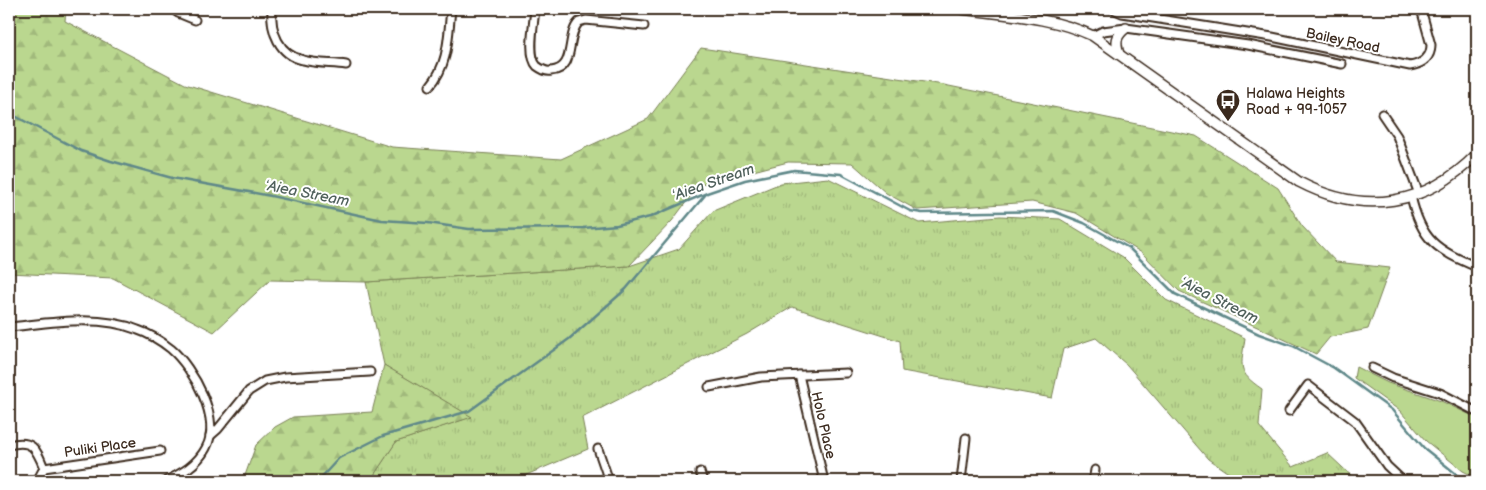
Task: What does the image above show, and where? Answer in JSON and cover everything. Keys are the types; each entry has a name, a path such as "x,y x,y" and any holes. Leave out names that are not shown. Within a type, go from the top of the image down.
{"street":[{"path":"174,9 178,13 195,20"},
{"path":"272,9 271,22 275,36 289,54 302,60 346,65"},
{"path":"430,86 444,62 451,9"},
{"path":"535,9 533,60 547,72 557,71 565,65 568,60 572,32 579,22 586,20 644,26"},
{"path":"962,9 1057,23 1093,36 1284,172 1316,191 1333,197 1362,202 1395,200 1415,195 1441,184 1477,154"},
{"name":"Bailey Road","path":"1113,9 1122,13 1272,37 1410,66 1420,63 1431,50 1430,39 1421,9"},
{"path":"1093,36 1103,31 1126,28 1248,45 1342,64"},
{"path":"1119,54 1116,44 1117,37 1126,28"},
{"path":"1382,114 1397,136 1415,195 1420,225 1428,239 1448,255 1477,268"},
{"path":"9,327 66,322 118,324 137,329 171,349 187,366 200,387 208,414 210,436 206,447 196,463 166,481"},
{"path":"1372,368 1393,378 1440,394 1477,412"},
{"path":"210,436 249,391 265,381 286,377 370,372"},
{"name":"Holo Place","path":"709,387 761,377 846,373"},
{"name":"Holo Place","path":"799,375 824,481"},
{"path":"1289,411 1308,385 1356,421 1387,466 1403,481"},
{"path":"961,481 966,438"},
{"path":"9,445 18,443 28,444 38,451 44,468 37,481"},
{"path":"598,449 609,481"},
{"name":"Puliki Place","path":"44,468 160,451"},
{"path":"1093,481 1095,470"},
{"path":"700,472 703,481"}],"green space":[{"path":"9,9 66,9 65,21 185,84 392,147 561,159 648,119 701,48 944,85 1196,136 1278,188 1302,226 1336,262 1390,268 1368,329 1330,337 1316,354 1179,291 1142,253 1076,213 1032,202 917,210 886,193 852,163 788,162 699,185 672,221 629,266 366,282 270,280 214,332 113,278 9,273"},
{"path":"828,178 919,223 1000,216 1060,219 1123,257 1166,300 1245,338 1242,356 1243,368 1248,378 1262,389 1259,426 1293,467 1327,453 1357,481 1240,481 1208,459 1127,365 1096,338 1063,349 1052,398 902,371 900,341 792,307 747,334 582,418 588,449 512,481 370,481 396,442 471,417 384,365 366,282 629,266 679,249 713,211 781,183"},
{"path":"384,365 472,417 396,442 370,481 243,481 256,445 275,427 293,417 372,412"},
{"path":"1356,367 1388,383 1441,401 1477,418 1477,478 1463,471 1426,441 1400,411 1354,378"}],"waterway":[{"name":"ʻAiea Stream","path":"9,114 81,151 172,178 271,196 382,220 428,223 469,229 583,228 617,225 650,217 707,193 745,180 794,170 841,174 910,211 922,213 1053,211 1084,223 1129,248 1175,294 1259,334 1293,346 1334,368 1392,410 1424,448 1460,477 1469,481"},
{"path":"318,481 339,458 383,436 469,411 569,339 626,289 706,194"}],"place":[{"name":"Halawa Heights Road + 99-1057","path":"1228,122"}]}
